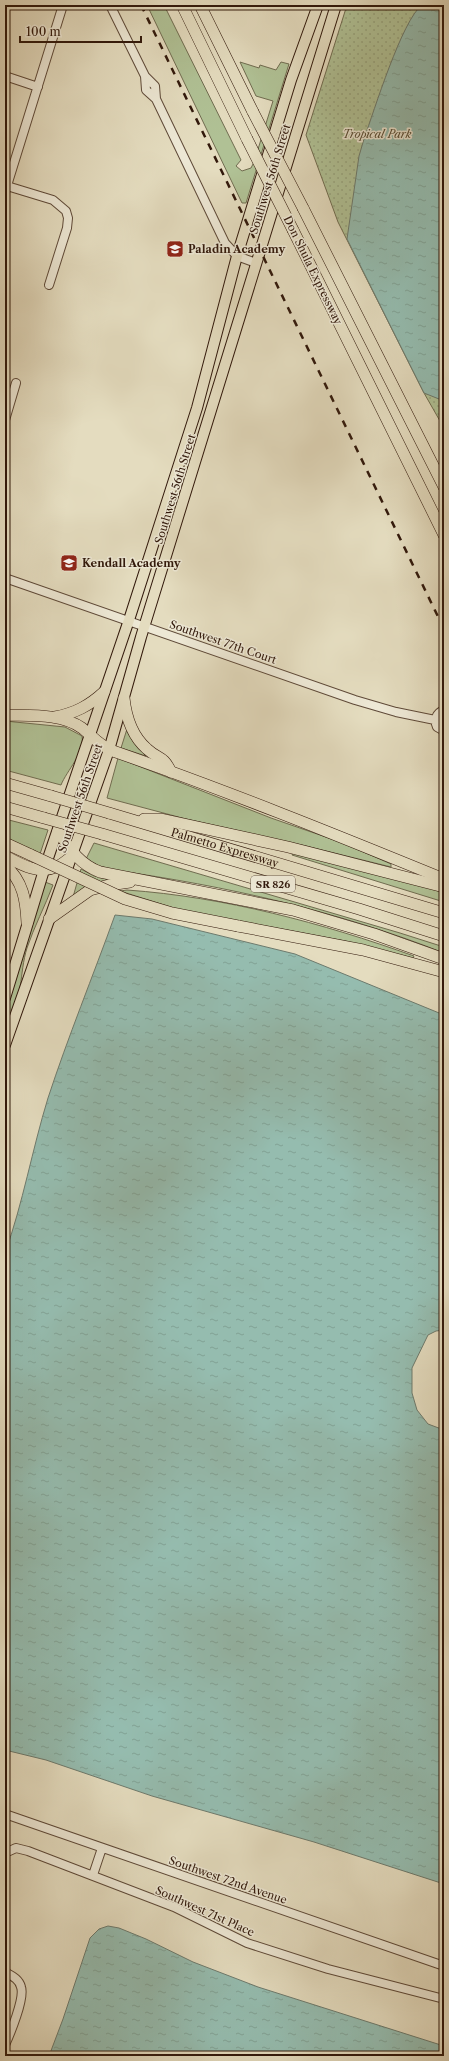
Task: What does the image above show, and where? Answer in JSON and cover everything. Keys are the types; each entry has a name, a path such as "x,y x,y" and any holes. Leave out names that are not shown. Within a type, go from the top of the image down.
{"highway":[{"name":"Don Shula Expressway","path":"182,5 444,535"},
{"name":"Don Shula Expressway","path":"200,5 444,487"},
{"path":"52,718 78,711 91,704 104,692"},
{"path":"124,698 129,724 139,741 147,749 166,760 171,772"},
{"path":"5,715 52,718 74,724 109,750 333,833 444,878"},
{"name":"Palmetto Expressway","path":"5,783 133,819 444,913"},
{"name":"Palmetto Expressway","path":"5,807 359,909 444,936"},
{"path":"133,819 161,819 288,847 444,887"},
{"path":"58,831 74,855 82,863 94,870 107,874 231,896 299,912 374,934 444,959"},
{"path":"5,843 125,899 172,913 363,950 444,972"},
{"path":"5,856 32,868 44,870 56,867 74,855"},
{"path":"5,865 19,882 23,891 27,923"},
{"path":"49,919 90,890 109,885 142,880"}],"main road":[{"name":"Southwest 56th Street","path":"5,998 44,870 129,620 197,408 237,256 291,80 318,5"},
{"name":"Southwest 56th Street","path":"6,1039 49,919 74,855 109,750 144,626 336,5"}],"street":[{"path":"49,285 68,224 66,211 53,200 6,189 63,5"},
{"path":"110,5 145,76 154,86 156,99 224,240 237,256 256,263"},
{"path":"5,76 38,87"},
{"path":"5,420 16,383"},
{"name":"Southwest 77th Court","path":"5,578 372,706 435,720"},
{"path":"444,710 438,713 435,720 437,727 444,731"},
{"name":"Southwest 72nd Avenue","path":"5,1814 444,1966"},
{"name":"Southwest 71st Place","path":"6,1852 16,1848 28,1850 183,1911 226,1934 247,1943 321,1967 443,1999"},
{"path":"92,1875 102,1848"},
{"path":"5,1972 19,1982 22,1990 5,2045"},
{"path":"443,1999 444,1989"}],"green space":[{"path":"147,5 164,5 241,160 236,166 242,171 251,168 254,162 273,101 256,96 240,62 259,68 260,65 276,70 281,62 289,64 246,203 242,203"},
{"name":"Tropical Park","path":"347,5 444,5 444,428 424,393 338,222 306,135"},
{"path":"5,721 65,727 82,736 81,749 61,785 5,770"},
{"path":"127,729 134,743 146,756 121,748"},
{"path":"118,758 271,818 343,843 391,864 391,867 186,819 107,798"},
{"path":"5,819 48,830 40,854 5,837"},
{"path":"94,843 400,933 444,947 444,953 404,938 322,912 239,892 155,876 113,870 97,865 86,859"},
{"path":"293,852 430,888 444,893 444,902 292,855"},
{"path":"81,869 94,876 111,880 73,897"},
{"path":"45,882 53,885 27,948 15,1005 5,1022 5,1013"},
{"path":"127,890 164,893 237,905 273,913 309,922 414,956 413,958 345,941 180,910 120,891"}],"water":[{"name":"Tropical Park","path":"422,5 444,5 444,401 424,393 347,239 359,156 364,139 381,88 397,47 414,14"},
{"path":"115,915 152,919 295,954 444,1015 444,1330 436,1331 428,1335 412,1368 412,1393 417,1410 428,1424 444,1430 444,1884 314,1842 152,1796 46,1760 5,1750 5,1253 17,1215 48,1098"},
{"path":"108,1926 119,1928 146,1939 193,1962 258,1987 444,2046 444,2056 49,2056 90,1938 99,1929"}],"railway":[{"path":"141,5 444,629"}],"place":[{"name":"Paladin Academy","path":"175,249"},
{"name":"Kendall Academy","path":"69,563"}]}
